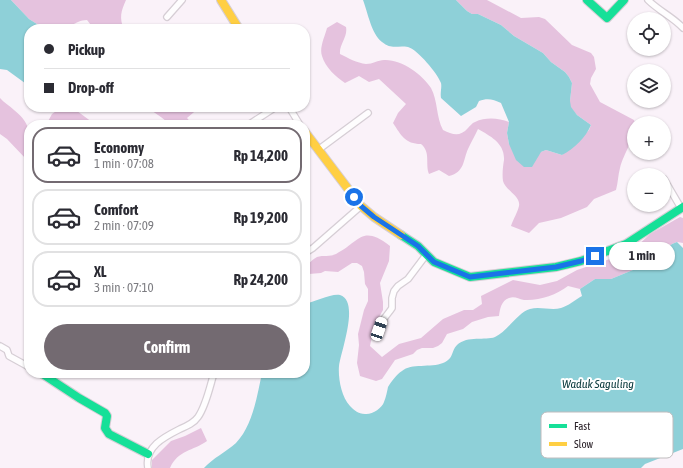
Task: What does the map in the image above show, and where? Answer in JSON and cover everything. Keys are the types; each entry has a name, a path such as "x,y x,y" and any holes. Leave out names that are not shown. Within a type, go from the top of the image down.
{"street":[{"path":"167,17 182,0"},
{"path":"221,0 235,24"},
{"path":"587,0 607,18 624,0"},
{"path":"648,0 654,6 677,21 683,28"},
{"path":"256,120 268,112"},
{"path":"318,150 368,113"},
{"path":"310,139 361,206 374,217 418,246 434,262 470,277 556,267 581,261 626,244 682,208 671,190"},
{"path":"310,250 361,206"},
{"path":"379,334 382,321 392,308 394,291 408,279 426,255"},
{"path":"0,346 7,350 9,356 24,364"},
{"path":"49,378 105,413 105,428 109,434 148,457"},
{"path":"142,468 153,447 162,439 198,418 203,408 212,378"},
{"path":"148,457 148,468"}],"shaded area":[{"path":"11,0 126,0 121,14 123,24 90,24 87,20 73,24 37,24 29,19"},
{"path":"456,0 487,0 521,18 539,17 545,19 572,45 591,53 594,57 596,69 591,78 590,84 600,102 627,116 627,150 620,168 616,190 594,199 587,207 561,218 539,223 529,233 511,226 519,206 519,202 504,184 504,154 496,141 478,129 468,149 463,165 458,172 449,176 439,170 429,174 427,154 424,147 421,144 407,141 393,123 398,113 406,104 379,79 369,82 359,76 345,83 331,71 323,60 321,49 327,28 337,22 346,27 346,34 340,54 366,64 384,60 397,62 410,68 427,83 433,93 439,120 443,130 453,134 459,134 479,120 501,120 509,122 507,133 509,144 541,152 546,150 562,155 589,130 591,125 577,115 570,107 572,83 569,77 543,53 514,36 501,25 478,14 472,14"},
{"path":"0,98 24,120 24,157 7,139 0,134"},
{"path":"55,112 78,112 89,120 49,120"},
{"path":"153,112 194,112 187,118 189,120 164,120"},
{"path":"680,217 683,218 683,243 677,242 672,244 650,263 611,279 595,279 580,289 568,286 553,295 536,300 524,300 515,297 506,299 500,308 499,316 488,317 472,322 463,329 447,334 442,343 438,346 433,348 422,348 413,354 395,360 382,379 376,381 360,376 357,363 359,345 358,334 364,310 368,301 368,289 365,284 362,266 357,263 352,263 338,272 325,271 310,274 310,263 314,259 319,256 336,254 361,237 373,236 390,246 389,261 380,283 383,310 374,326 370,346 382,357 399,344 421,338 443,319 464,310 473,310 482,304 481,296 513,280 540,285 557,281 577,270 631,252 650,234"},
{"path":"201,428 207,441 182,454 173,462 170,468 152,468 152,460 171,441"}],"water":[{"path":"0,0 11,0 29,19 37,24 24,24 24,82 7,70 0,69"},
{"path":"363,0 456,0 472,14 478,14 501,25 514,36 543,53 551,62 565,72 572,83 570,101 571,107 577,115 591,125 589,129 579,142 562,155 546,150 541,152 532,167 524,167 516,160 509,144 507,133 509,122 501,103 490,99 485,99 479,101 476,107 461,116 441,98 441,83 439,79 432,68 417,52 408,47 389,46 378,38 372,28"},
{"name":"Waduk Saguling","path":"677,242 683,248 683,449 673,453 673,412 541,412 541,458 660,458 645,464 641,468 204,468 211,461 236,443 242,436 254,410 261,378 310,378 310,302 328,296 337,295 340,295 346,299 349,307 348,327 339,366 342,392 344,398 350,406 358,413 368,414 381,407 385,400 389,385 398,374 406,369 416,366 443,363 451,357 455,347 461,342 471,339 486,339 495,337 504,331 521,314 530,309 557,309 564,307 582,296 580,289 595,279 611,279 650,263 672,244"}],"traffic: fast":[{"path":"587,0 607,18 624,0"},
{"path":"401,235 418,246 434,262 470,277 556,267 581,261 626,244 683,207"},
{"path":"49,378 105,413 107,416 105,428 109,434 148,454"}],"traffic: slow":[{"path":"221,0 236,24"},
{"path":"310,139 361,206 374,217 401,235"}],"route":[{"path":"354,197 361,206 374,217 418,246 434,262 470,277 481,277 500,273 556,267 595,256"}]}
